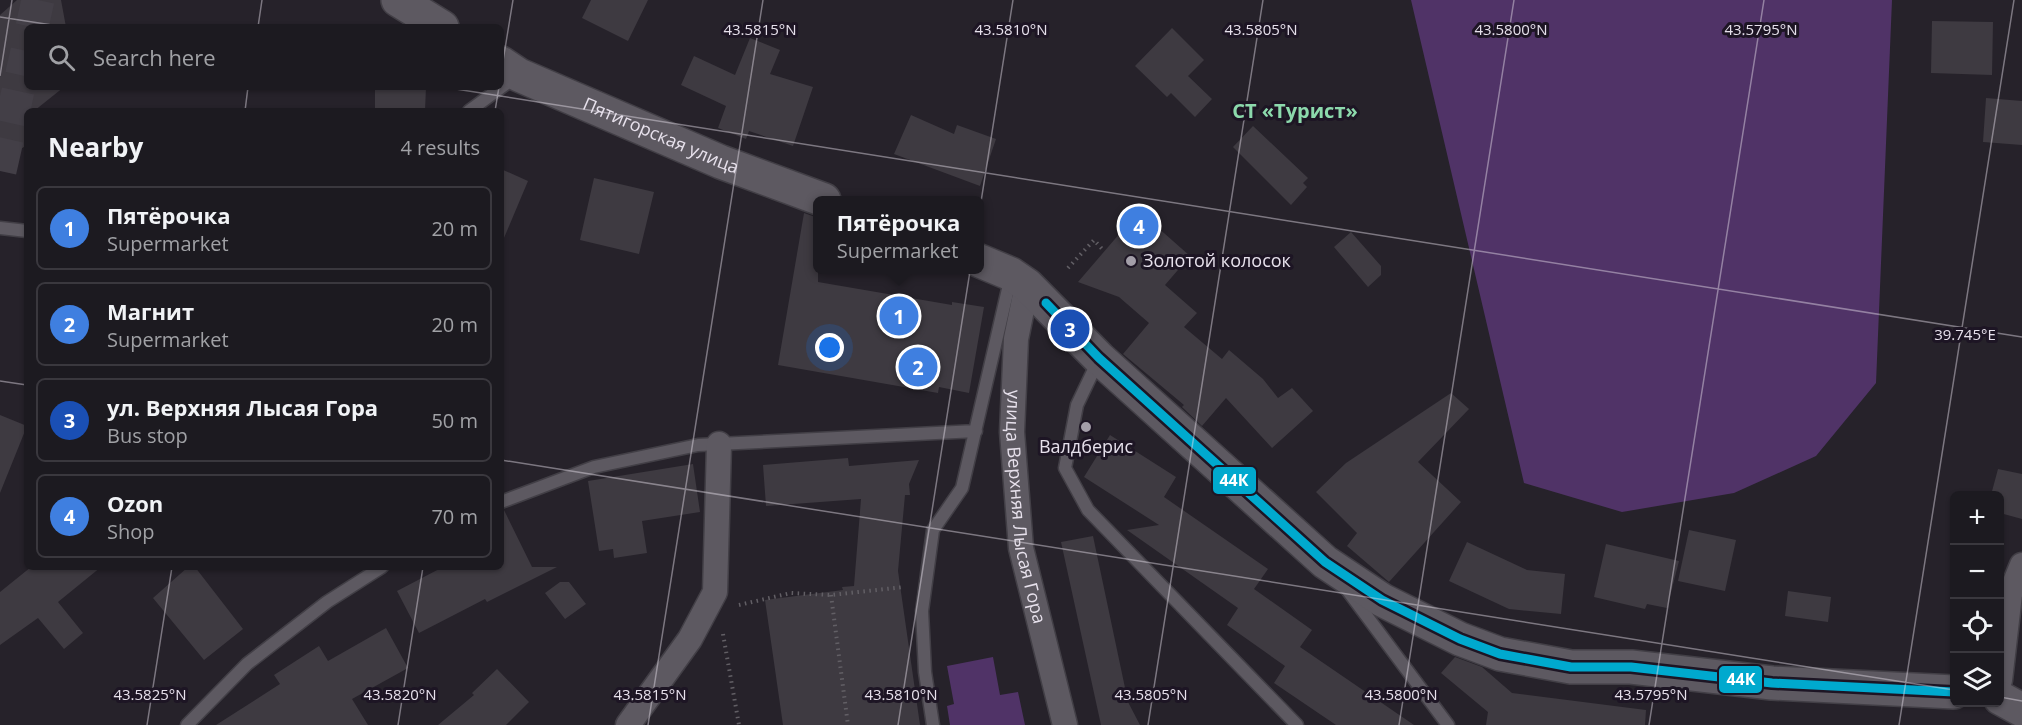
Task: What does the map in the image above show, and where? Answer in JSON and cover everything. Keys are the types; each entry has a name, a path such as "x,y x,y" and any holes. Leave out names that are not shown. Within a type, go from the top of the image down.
{"street":[{"path":"398,0 437,24"},
{"name":"Пятигорская улица","path":"510,69 721,162 813,197"},
{"path":"984,263 1019,280 1099,358 1325,562 1382,600 1460,639 1500,654 1533,662 1570,667 1631,667 1817,686 1950,692"},
{"name":"улица Верхняя Лысая Гора","path":"1019,280 1013,410 1021,548 1065,725"},
{"path":"628,725 690,639 715,592 719,444"},
{"path":"2003,653 2010,594 2022,565"},
{"path":"2004,700 2022,710"}],"lane":[{"path":"472,108 490,90"},
{"path":"0,228 24,231"},
{"path":"933,725 925,672 922,611 933,530 962,488 1019,280"},
{"path":"1099,358 1077,405 1065,468 1088,510 1297,725"},
{"path":"504,501 594,467 698,445 976,431"},
{"path":"1325,562 1448,725"},
{"path":"187,725 247,664 327,602 377,570"}],"path":[{"path":"1068,268 1094,240 1104,251"},
{"path":"729,607 791,593 831,595 874,588 908,587"},
{"path":"831,595 848,725"},
{"path":"722,633 739,725"}],"shaded area":[{"path":"1411,0 1892,0 1876,383 1816,456 1734,493 1622,512 1524,483"},
{"path":"993,657 1000,695 1018,692 1025,725 950,725 947,706 954,704 947,666"}],"building":[{"path":"17,0 61,0 65,24 24,24 24,90 60,90 38,108 24,108 24,147 0,162 0,15"},
{"path":"591,0 648,0 628,41 582,18"},
{"path":"1932,21 1993,22 1992,75 1931,73"},
{"path":"1172,28 1204,60 1188,76 1212,99 1195,117 1171,93 1167,97 1135,66"},
{"path":"750,38 780,50 770,74 813,87 793,146 749,131 746,139 718,128 726,106 681,85 694,56 735,75"},
{"path":"375,90 426,90 425,108 375,108"},
{"path":"1986,98 2022,101 2022,145 1983,142"},
{"path":"911,115 954,134 957,125 996,139 980,186 894,154"},
{"path":"1253,126 1308,178 1303,183 1307,187 1291,205 1233,147"},
{"path":"504,170 528,181 504,238"},
{"path":"594,178 654,192 639,254 580,240"},
{"path":"1139,211 1190,256 1165,285 1197,313 1184,327 1222,359 1229,350 1263,379 1278,398 1292,388 1313,411 1272,448 1226,398 1202,426 1182,407 1184,405 1123,354 1149,323 1119,297 1078,282"},
{"path":"804,213 813,216 813,274 818,274 818,282 952,305 952,302 984,307 969,393 939,387 938,393 778,365"},
{"path":"1351,232 1381,266 1381,275 1368,287 1334,247"},
{"path":"1451,393 1469,409 1418,462 1461,502 1389,582 1347,546 1357,533 1316,492 1346,463"},
{"path":"0,415 24,425 24,433 0,493"},
{"path":"1110,435 1176,477 1164,497 1268,569 1254,589 1312,630 1300,647 1414,725 1336,725 1274,683 1285,666 1227,625 1238,608 1127,530 1159,525 1084,477"},
{"path":"848,458 849,466 919,460 909,484 910,495 905,495 898,571 920,725 783,725 765,600 843,590 842,587 854,586 861,499 766,506 763,465"},
{"path":"693,464 700,512 642,521 647,553 614,558 613,549 599,551 588,481"},
{"path":"1998,469 2022,474 2022,519 2004,514 2004,491 1992,491"},
{"path":"504,510 532,567 557,567 487,602 485,599 419,633 397,591 437,570 504,570"},
{"path":"1689,530 1736,540 1725,591 1678,581"},
{"path":"1093,536 1128,702 1140,725 1101,725 1061,542"},
{"path":"1467,542 1527,570 1565,574 1561,614 1509,609 1449,581"},
{"path":"1606,544 1679,561 1667,608 1647,604 1645,609 1594,597"},
{"path":"27,570 97,570 58,602 83,633 64,649 38,618 0,645 0,592"},
{"path":"185,570 197,570 243,629 204,660 153,598"},
{"path":"560,582 569,582 586,604 565,619 545,593"},
{"path":"1788,591 1831,597 1828,622 1785,616"},
{"path":"386,628 408,668 352,699 368,725 216,725 280,684 274,675 319,646 328,661"},
{"path":"1455,657 1482,667 1512,693 1646,710 1645,725 1486,725 1488,712 1441,673"},
{"path":"497,669 529,702 506,725 438,725 474,695 472,693"}],"tunnel":[{"path":"33,24 38,0"},
{"path":"0,171 24,64"}],"transit line":[{"name":"44К","path":"1046,303 1099,358 1325,562 1382,600 1460,639 1500,654 1571,667 1631,667 1772,683 1950,692"}],"place":[{"name":"Ozon","path":"1139,226"},
{"name":"Золотой колосок","path":"1131,261"},
{"name":"Пятёрочка","path":"899,316"},
{"name":"ул. Верхняя Лысая Гора","path":"1070,329"},
{"name":"Магнит","path":"918,367"},
{"name":"Валдберис","path":"1086,427"}],"district":[{"name":"СТ «Турист»","path":"1295,111"}]}
